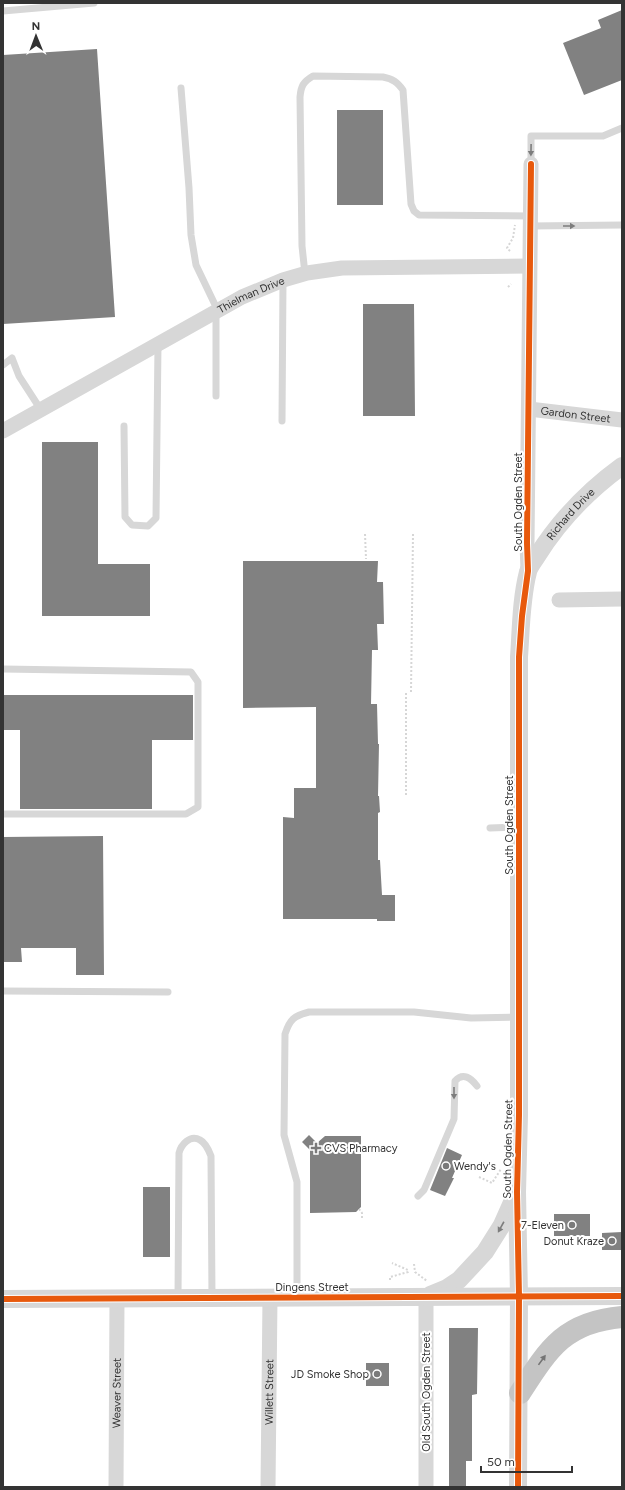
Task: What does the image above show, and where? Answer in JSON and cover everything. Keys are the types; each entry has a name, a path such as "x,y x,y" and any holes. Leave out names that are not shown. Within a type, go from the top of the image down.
{"highway":[{"path":"520,1392 543,1357 567,1335 590,1322 622,1316"}],"street":[{"name":"South Ogden Street","path":"518,1487 520,1392 516,1192 519,1115 519,657 522,616 528,571 529,266 531,164"},
{"name":"Thielman Drive","path":"3,431 242,297 283,280 305,274 349,268 529,266"},
{"name":"Gardon Street","path":"529,410 622,420"},
{"name":"Richard Drive","path":"528,571 541,549 571,511 604,479 622,466"},
{"path":"559,600 622,599"},
{"path":"427,1289 447,1288 459,1280 485,1252 502,1225 516,1192"},
{"name":"Dingens Street","path":"3,1299 270,1298 427,1289 519,1296 622,1296"},
{"name":"Old South Ogden Street","path":"426,1487 427,1289"},
{"name":"Weaver Street","path":"116,1298 116,1487"},
{"name":"Willett Street","path":"268,1487 270,1298"}],"lane":[{"path":"3,11 94,3"},
{"path":"305,274 302,238 300,97 301,87 304,81 313,76 383,77 392,79 398,83 403,90 411,204 414,211 419,215 622,225"},
{"path":"181,88 191,235 196,265 217,311 216,396"},
{"path":"531,164 531,136 603,136 622,128"},
{"path":"282,421 283,280"},
{"path":"124,426 125,517 132,525 148,526 156,518 158,345"},
{"path":"3,357 12,358"},
{"path":"12,358 19,376 41,410"},
{"path":"3,365 12,358"},
{"path":"3,669 191,672 198,682 198,807 186,814 3,814"},
{"path":"490,828 519,828"},
{"path":"3,991 168,992"},
{"path":"297,1297 297,1182 284,1135 285,1034 288,1024 292,1019 300,1014 308,1012 414,1012 471,1018 519,1017"},
{"path":"418,1196 424,1190 454,1119 455,1081 458,1078 465,1076 472,1079 477,1086"},
{"path":"178,1298 179,1153 181,1147 186,1141 192,1138 199,1139 204,1144 211,1156 212,1298"}],"path":[{"path":"510,251 507,248 512,242 514,235"},
{"path":"508,287 511,284"},
{"path":"365,534 366,559"},
{"path":"412,692 413,534"},
{"path":"406,692 406,795"},
{"path":"479,1177 492,1184 501,1169"},
{"path":"359,1210 362,1213 362,1220"},
{"path":"390,1280 390,1277 408,1272 408,1270 392,1263"},
{"path":"414,1264 415,1272 427,1289"}],"building":[{"path":"622,10 622,80 584,95 563,43 601,28 598,20"},
{"path":"97,49 115,317 3,324 3,55"},
{"path":"337,110 383,110 383,205 337,205"},
{"path":"363,304 414,304 415,416 363,416"},
{"path":"42,442 98,442 98,564 150,564 150,616 42,616"},
{"path":"243,561 378,561 377,582 383,582 384,624 377,624 378,650 372,650 371,704 377,704 379,744 378,796 380,812 378,813 378,860 380,860 382,895 395,895 395,921 377,921 377,919 283,919 283,817 294,818 294,788 316,788 316,707 243,708"},
{"path":"3,695 193,695 193,740 152,740 152,809 20,809 20,730 3,730"},
{"path":"103,836 104,975 76,975 76,948 21,948 22,962 3,962 3,837"},
{"name":"CVS Pharmacy","path":"309,1135 317,1143 325,1136 361,1136 361,1207 356,1212 310,1213 310,1150 302,1142"},
{"name":"Wendy's","path":"447,1148 462,1155 452,1178 454,1178 445,1196 430,1190"},
{"path":"143,1187 170,1187 170,1257 143,1257"},
{"name":"7-Eleven","path":"554,1214 590,1214 590,1236 554,1236"},
{"name":"Donut Kraze","path":"622,1232 622,1250 602,1250 602,1233"},
{"path":"449,1328 478,1328 477,1394 472,1395 472,1461 466,1461 466,1487 449,1487"},
{"name":"JD Smoke Shop","path":"366,1363 389,1363 389,1386 366,1386"}],"cycle path":[{"path":"518,1487 519,1296 517,1192 519,1115 519,657 522,616 528,571 527,543 531,164"},
{"path":"3,1299 622,1296"}],"place":[{"name":"CVS Pharmacy","path":"316,1148"},
{"name":"Wendy's","path":"446,1166"},
{"name":"7-Eleven","path":"572,1225"},
{"name":"Donut Kraze","path":"612,1241"},
{"name":"JD Smoke Shop","path":"377,1374"}]}
